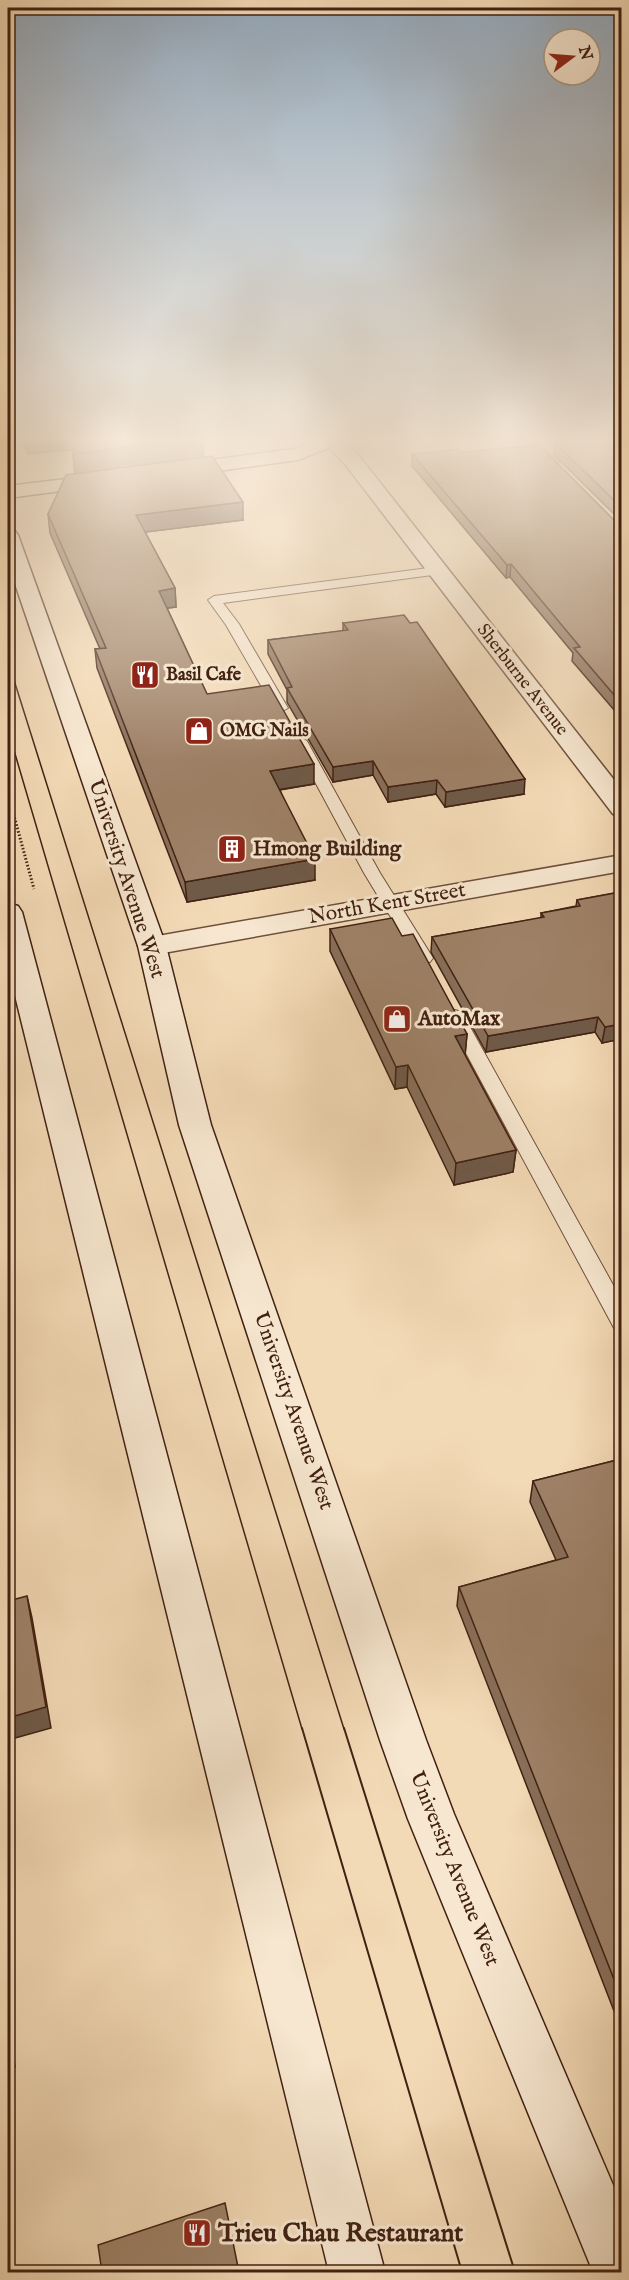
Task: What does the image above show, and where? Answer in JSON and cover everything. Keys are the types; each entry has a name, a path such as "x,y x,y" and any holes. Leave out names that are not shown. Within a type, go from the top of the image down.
{"main road":[{"name":"University Avenue West","path":"12,546 152,946 195,1125 403,1740 432,1819 621,2272"},
{"name":"Sherburne Avenue","path":"417,546 621,808"},
{"name":"North Kent Street","path":"152,946 621,863"},
{"path":"22,903 357,2272"}],"lane":[{"path":"433,975 256,665 232,624 214,600 436,571"},
{"path":"450,1006 621,1322"}],"path":[{"path":"8,794 22,903"}],"building":[{"path":"62,546 153,546 175,588 159,591 207,694 269,685 314,764 270,771 315,859 185,882 95,649 106,648"},
{"path":"491,546 621,546 621,703 574,648 580,647 511,564 507,565"},
{"path":"404,615 410,623 417,622 525,779 446,792 437,780 388,787 373,761 333,767 287,688 292,687 268,640 348,630 343,623"},
{"path":"615,893 621,902 621,1024 605,1027 598,1017 488,1036 432,937 544,917 541,913 580,906 577,900"},
{"name":"AutoMax","path":"392,918 402,936 413,934 467,1034 455,1036 516,1150 456,1163 408,1065 396,1067 330,929"},
{"path":"621,1459 621,1997 459,1587 568,1557 533,1481"},
{"path":"27,1596 46,1707 8,1718 8,1601"},
{"name":"Trieu Chau Restaurant","path":"225,2203 239,2272 102,2272 98,2245"}],"tram line":[{"path":"8,661 344,1729"},
{"path":"8,730 302,1729"},
{"path":"302,1728 462,2272"},
{"path":"344,1728 515,2272"}],"place":[{"name":"Basil Cafe","path":"145,675"},
{"name":"OMG Nails","path":"199,731"},
{"name":"Hmong Building","path":"232,849"},
{"name":"AutoMax","path":"397,1019"},
{"name":"Trieu Chau Restaurant","path":"197,2233"}]}
